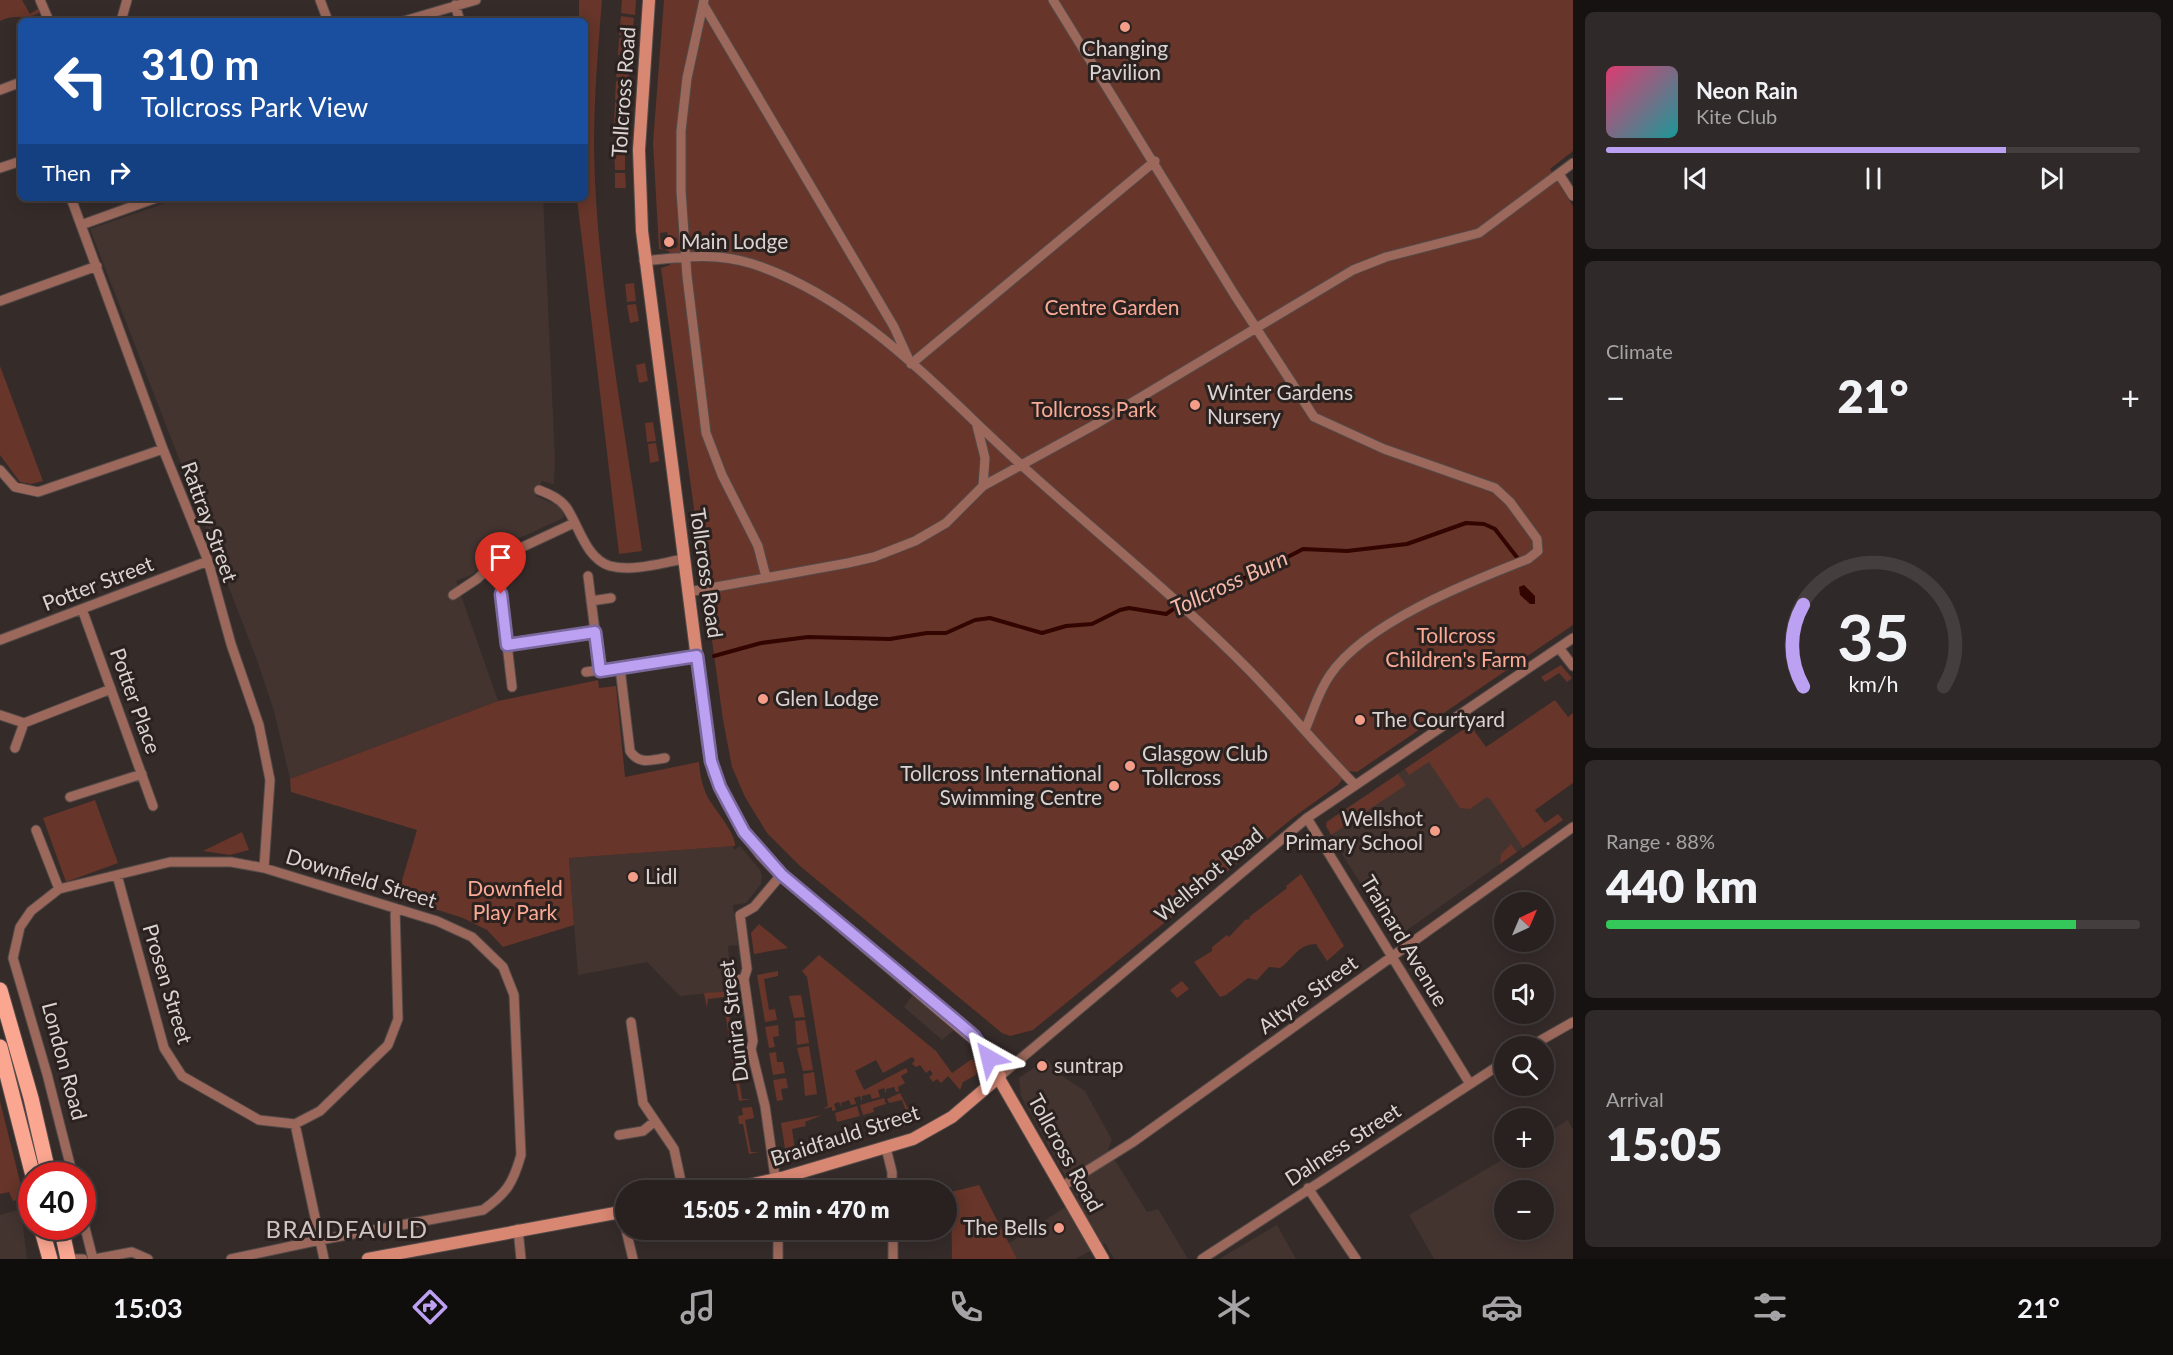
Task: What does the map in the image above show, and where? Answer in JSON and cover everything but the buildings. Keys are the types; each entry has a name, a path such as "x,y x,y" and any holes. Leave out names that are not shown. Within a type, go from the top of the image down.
{"main road":[{"name":"London Road","path":"0,990 32,1134 33,1162"},
{"name":"London Road","path":"0,1047 43,1162"},
{"path":"45,1240 50,1259"},
{"path":"64,1240 68,1259"}],"street":[{"path":"40,0 48,18"},
{"path":"123,18 127,0"},
{"path":"320,0 327,18"},
{"path":"414,18 476,0"},
{"name":"Tollcross Road","path":"649,0 639,150 644,261 708,744 714,773 744,832 782,875 968,1031 984,1049 1103,1259"},
{"path":"1053,0 1256,327 1317,420 1384,449 1495,488 1503,494 1537,539 1538,551 1528,559 1417,608 1354,649 1336,667 1324,684 1305,730"},
{"path":"703,2 894,327 911,364"},
{"path":"703,2 687,78 681,131 681,191 685,256 706,433 722,475 758,546 766,577"},
{"path":"455,5 459,18"},
{"path":"0,90 18,83"},
{"path":"911,364 1155,161"},
{"path":"0,168 18,162"},
{"path":"688,592 848,563 899,548 946,523 983,486 1096,424 1256,327 1366,264 1479,233 1573,163"},
{"path":"1559,174 1573,196"},
{"name":"Rattray Street","path":"72,201 163,449 208,561 231,644 259,725 270,780 264,868"},
{"path":"81,225 148,201"},
{"path":"644,261 685,256 724,257 753,264 787,278 844,311 911,364 1021,465 1171,597 1249,670 1355,785"},
{"path":"0,301 97,266"},
{"path":"976,424 985,458 983,486"},
{"path":"0,470 15,487 38,492 163,449"},
{"path":"539,490 554,496 565,506 588,549 608,566 631,568 684,559"},
{"path":"453,596 477,579 501,557 574,523"},
{"name":"Potter Street","path":"0,640 208,561"},
{"path":"588,576 600,671"},
{"path":"501,594 512,687"},
{"path":"591,601 611,598"},
{"name":"Potter Place","path":"82,609 153,806"},
{"path":"507,645 595,632"},
{"name":"Wellshot Road","path":"1000,1076 1307,818 1573,638"},
{"path":"1559,648 1573,666"},
{"path":"586,672 697,656"},
{"path":"620,668 630,751 635,758 643,761 665,758"},
{"path":"0,715 24,723 111,689"},
{"path":"15,748 24,723"},
{"path":"70,797 142,774"},
{"name":"Trainard Avenue","path":"1307,818 1470,1084"},
{"name":"Altyre Street","path":"1061,1187 1114,1155 1573,827"},
{"path":"36,830 59,889"},
{"name":"Downfield Street","path":"13,958 21,927 31,911 59,889 170,862 231,862 264,868 438,921 472,937 503,967 514,995 521,1155 515,1176 503,1196 483,1210 320,1240"},
{"name":"Prosen Street","path":"117,875 164,1048 182,1076 260,1120 295,1124"},
{"name":"Dunira Street","path":"775,1180 765,1106 751,1049 753,1041 744,979 747,971 740,915 754,908 782,875"},
{"path":"324,1259 295,1124 320,1111 388,1045 398,1019 395,908"},
{"name":"London Road","path":"13,958 42,1054 69,1162"},
{"path":"731,980 744,979"},
{"path":"631,1022 642,1098 674,1149 681,1180"},
{"path":"1548,1036 1573,1022"},
{"name":"Dalness Street","path":"1202,1259 1494,1068"},
{"name":"Braidfauld Street","path":"791,1180 923,1135 943,1123 1000,1076"},
{"path":"619,1135 643,1131 655,1121"},
{"path":"886,1148 892,1180"},
{"path":"1308,1188 1356,1259"},
{"path":"368,1259 615,1213"},
{"path":"518,1229 521,1259"},
{"path":"89,1240 94,1259 132,1252 148,1259"},
{"path":"231,1259 320,1240"},
{"path":"628,1240 633,1259"},
{"path":"778,1240 778,1259"},
{"path":"893,1240 893,1259"},
{"path":"68,1259 83,1259"}],"shaded area":[{"path":"171,201 543,201 555,459 554,484 542,481 536,496 560,507 564,512 563,518 511,542 471,575 456,581 498,701 290,779 274,711 257,660 90,229"},
{"path":"1524,585 1535,596 1535,604 1530,604 1520,595 1519,587"},
{"name":"Wellshot Primary School","path":"1470,725 1542,834 1396,938 1345,859 1326,822"},
{"path":"733,846 734,850 740,846 760,870 762,876 761,884 746,903 733,905 738,945 728,946 730,972 722,973 723,992 680,996 647,962 578,975 569,858"},
{"path":"916,990 959,1026 942,1040 904,1007"},
{"path":"1047,1059 1060,1075 1085,1091 1112,1140 1108,1149 1147,1212 1158,1209 1188,1259 1114,1259 1105,1243 1075,1259 1017,1259 1008,1244 1078,1199 1021,1096 1019,1078"},
{"path":"1568,1120 1573,1130 1573,1259 1434,1259 1409,1215 1494,1165 1494,1168 1554,1168 1554,1129"},
{"path":"18,1210 18,1240 25,1240 27,1259 0,1259 0,1215"},
{"path":"1277,1225 1296,1259 1219,1259"}],"green space":[{"path":"0,0 22,0 30,14 38,9 40,12 35,15 10,17 0,21"},
{"path":"579,0 602,0 594,136 598,227 614,366 642,551 619,554 577,201 588,201 588,18 579,18"},
{"path":"622,0 636,0 635,15 621,13"},
{"name":"Tollcross Park","path":"664,0 1573,0 1573,151 1550,169 1573,206 1573,625 1357,772 1349,771 1338,785 1294,817 1033,1030 1010,1036 1002,1033 800,866 767,833 745,797 732,767 723,720 661,268 670,265 669,251 659,249 653,143","holes":["667,232 668,236 677,238 678,245 676,248 664,250 661,248 660,233"]},
{"path":"621,16 634,18 632,36 619,35"},
{"path":"619,38 632,39 630,57 618,55"},
{"path":"618,59 630,60 629,78 616,77"},
{"path":"616,81 628,82 627,101 615,100"},
{"path":"615,102 627,103 626,123 614,123"},
{"path":"614,126 626,126 625,147 614,147"},
{"path":"614,150 625,150 625,170 615,170"},
{"path":"615,173 625,173 626,188 615,188"},
{"path":"634,283 636,301 627,302 625,284"},
{"path":"636,304 639,321 630,323 627,305"},
{"path":"645,363 648,381 639,383 636,365"},
{"path":"0,366 43,481 31,484 20,482 0,455"},
{"path":"653,422 656,441 647,442 645,423"},
{"path":"656,443 659,461 650,463 648,444"},
{"path":"1561,665 1572,678 1567,682 1559,673 1545,682 1541,677"},
{"name":"Downfield Play Park","path":"598,680 599,688 616,686 625,777 699,762 707,796 732,835 735,846 569,858 574,925 503,947 487,930 463,918 397,897 417,830 291,792 290,779 498,701"},
{"path":"1555,700 1568,717 1573,713 1573,783 1535,810 1545,823 1558,814 1563,820 1523,848 1487,797 1470,809 1460,808 1429,762 1409,775 1405,769 1470,725 1486,747"},
{"path":"1398,774 1406,785 1331,835 1326,826 1327,822"},
{"path":"95,800 118,863 66,882 43,818"},
{"path":"242,832 249,850 230,855 203,851"},
{"path":"1511,844 1517,852 1500,864 1501,854"},
{"path":"1301,874 1344,946 1327,961 1316,944 1305,946 1280,968 1269,967 1257,980 1248,978 1220,997 1194,962 1212,951 1212,947 1227,935 1229,937 1245,920 1250,919 1249,917 1287,888 1286,886"},
{"path":"759,924 788,948 754,954 751,933"},
{"path":"819,955 936,1051 952,1073 972,1059 978,1067 976,1075 963,1082 960,1090 948,1076 941,1083 937,1079 933,1082 929,1077 933,1074 930,1070 926,1073 920,1065 916,1067 912,1064 915,1060 912,1057 883,1073 876,1060 855,1071 864,1090 906,1068 908,1072 901,1076 905,1083 898,1087 899,1091 896,1092 894,1087 886,1089 886,1094 884,1088 878,1090 880,1097 872,1099 870,1094 862,1096 862,1102 860,1096 854,1098 856,1104 851,1105 849,1100 841,1103 842,1108 839,1102 834,1104 836,1110 832,1111 832,1107 822,1109 828,1106 807,977 802,971"},
{"path":"778,971 778,976 764,979 769,1010 775,1009 777,1020 765,1022 757,975"},
{"path":"1182,981 1189,989 1177,998 1170,990"},
{"path":"734,991 736,1003 727,1004 728,1009 725,997 708,999 707,1008 704,993"},
{"path":"801,995 805,1017 794,1018 789,996"},
{"path":"737,1010 729,1013 735,1054 744,1054 732,1056 725,1012"},
{"path":"805,1020 809,1043 797,1045 795,1021"},
{"path":"778,1025 779,1036 773,1037 775,1047 769,1048 765,1027"},
{"path":"809,1046 813,1070 803,1071 797,1048"},
{"path":"776,1052 777,1062 783,1062 785,1073 773,1075 769,1053"},
{"path":"745,1058 736,1061 742,1099 751,1099 739,1101 732,1060"},
{"path":"814,1072 817,1094 805,1096 803,1074"},
{"path":"786,1078 788,1088 781,1089 783,1100 777,1101 773,1080"},
{"path":"900,1093 913,1118 920,1114 922,1118 897,1130 895,1124 909,1120 902,1100 889,1103 887,1099"},
{"path":"884,1098 886,1104 873,1108 874,1112 863,1115 860,1105"},
{"path":"0,1101 18,1174 18,1200 13,1201 9,1192 0,1194"},
{"path":"857,1106 860,1116 837,1122 835,1113"},
{"path":"752,1107 754,1118 745,1120 751,1152 759,1152 749,1154 743,1124 739,1124 738,1116 743,1115 742,1108"},
{"path":"822,1115 805,1122 806,1126 792,1129 795,1150 811,1146 813,1154 787,1161 781,1123"},
{"path":"863,1133 865,1140 845,1145 843,1138"},
{"path":"837,1139 839,1147 820,1152 818,1145"},
{"path":"979,1185 1017,1259 952,1259 952,1240 957,1240 957,1190"}],"waterway":[{"name":"Tollcross Burn","path":"714,656 761,643 808,637 890,639 927,633 946,633 975,620 990,618 1042,633 1066,626 1092,624 1129,608 1166,614 1190,598 1255,574 1303,549 1347,551 1407,544 1466,523 1484,524 1495,529 1519,560"}],"place":[{"name":"Changing Pavilion","path":"1125,27"},
{"name":"Main Lodge","path":"669,242"},
{"name":"Winter Gardens Nursery","path":"1195,405"},
{"name":"Glen Lodge","path":"763,699"},
{"name":"The Courtyard","path":"1360,720"},
{"name":"Glasgow Club Tollcross","path":"1130,766"},
{"name":"Tollcross International Swimming Centre","path":"1114,786"},
{"name":"Wellshot Primary School","path":"1435,831"},
{"name":"Lidl","path":"633,877"},
{"name":"suntrap","path":"1042,1066"},
{"name":"The Bells","path":"1059,1228"}],"district":[{"name":"BRAIDFAULD","path":"347,1230"}],"route":[{"path":"501,594 507,645 595,632 600,671 697,656 714,773 744,832 782,875 974,1036 989,1058"}],"park label":[{"name":"Centre Garden","path":"1112,308"},
{"name":"Tollcross Children's Farm","path":"1456,648"}]}
